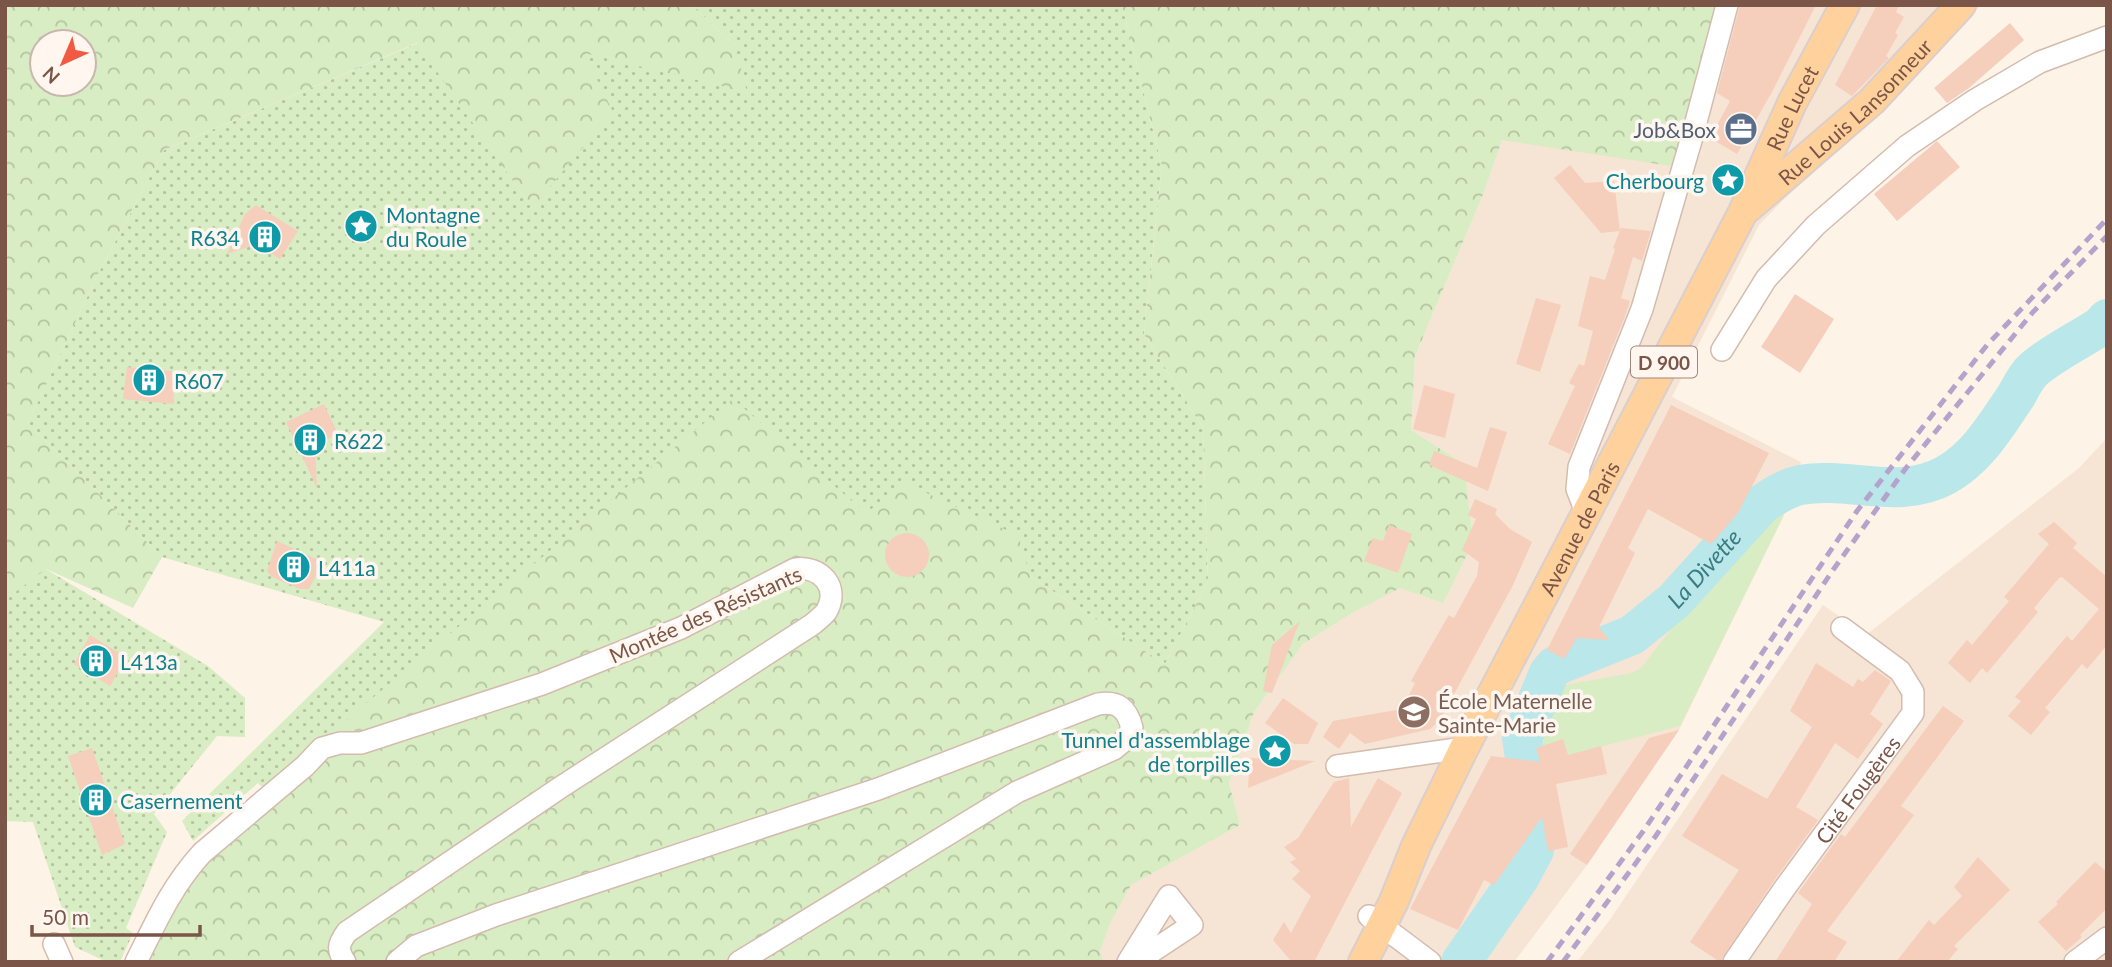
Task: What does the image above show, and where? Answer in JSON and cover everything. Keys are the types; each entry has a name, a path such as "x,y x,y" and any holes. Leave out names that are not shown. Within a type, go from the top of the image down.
{"main road":[{"name":"Rue Louis Lansonneur","path":"1743,212 1872,101 1961,5"},
{"name":"Rue Lucet","path":"1743,212 1792,103 1844,6"},
{"name":"Avenue de Paris","path":"1363,962 1381,894 1416,846 1464,748 1743,212"},
{"name":"Avenue de Paris","path":"1344,962 1375,921"}],"street":[{"path":"1586,512 1577,489 1578,467 1642,309 1727,5"},
{"path":"1722,350 1774,270 1816,225 1907,146 1975,100 2040,62 2107,37"},
{"name":"Montée des Résistants","path":"135,962 178,881 190,865 305,766 322,748 340,743 361,743 542,684 681,628 794,569 808,567 822,574 829,586 831,598 825,612 813,624 561,787 347,932 340,942 339,952 345,962"},
{"name":"Cité Fougères","path":"1734,962 1913,713 1913,692 1900,671 1842,628"},
{"path":"397,962 416,946 496,915 878,789 1098,704 1112,702 1122,707 1129,715 1132,728 1126,740 1114,749 1017,792 739,962"},
{"path":"1337,766 1464,748"},
{"path":"1129,962 1169,896 1192,925 1136,962"},
{"path":"1375,921 1430,962"},
{"path":"2075,962 2107,938"}],"shaded area":[{"path":"1598,5 1981,5 1867,125 1759,225 1672,397 1801,462 1783,517 1679,730 1587,865 1514,962 1104,962 1100,951 1110,924 1131,885 1240,825 1229,783 1254,712 1303,644 1400,587 1443,603 1464,464 1411,430 1415,356 1484,192 1502,140"},
{"path":"2107,438 2107,962 1577,962 1609,921 1823,605 1866,635 2079,468"}],"green space":[{"path":"5,5 691,5 735,45 747,92 584,53 613,112 532,208 417,43 164,150 97,276 28,423 162,557 133,608 46,569 5,600"},
{"path":"691,5 1122,5 1162,166 1144,334 1203,428 1208,581 1165,664 1031,577 265,790 258,783 193,841 182,821 384,622 162,557 28,423 97,276 164,150 418,43 532,208 583,53 735,45"},
{"path":"1122,5 1727,5 1684,168 1502,140 1484,192 1415,356 1411,430 1464,464 1473,542 1443,603 1400,588 1354,612 1303,644 1254,712 1229,783 1240,825 1131,885 1110,924 1100,951 1104,962 134,962 173,872 300,758 733,399 866,513 905,483 1017,535 1031,577 1165,664 1208,581 1203,428 1144,334 1162,166"},
{"path":"1789,498 1783,517 1680,726 1580,752 1569,759 1563,740 1544,746 1546,713 1558,692 1565,685 1631,673 1641,668 1761,513 1782,499"},
{"path":"44,568 208,666 245,698 245,737 217,736 154,814 167,832 126,928 133,933 120,962 107,962 75,947 33,822 5,821 5,600"}],"building":[{"path":"1740,5 1816,5 1737,154 1710,138 1730,101 1717,93"},
{"path":"1877,5 1899,5 1896,12 1904,17 1886,56 1889,58 1852,96 1835,85"},
{"path":"2010,23 2024,40 1969,88 1947,103 1934,88"},
{"path":"1937,141 1960,167 1897,221 1874,194"},
{"path":"1570,165 1585,183 1614,181 1620,231 1601,233 1554,178"},
{"name":"R634","path":"256,205 298,231 280,259 257,244 227,254 245,214"},
{"path":"1621,228 1651,231 1642,261 1633,257 1621,298 1630,301 1570,454 1548,444 1575,386 1569,383 1579,364 1584,366 1593,331 1578,326 1590,276 1605,280"},
{"path":"1795,294 1834,319 1800,373 1761,347"},
{"path":"1536,298 1561,305 1540,372 1516,364"},
{"name":"R607","path":"127,367 172,371 174,404 123,399"},
{"path":"1424,385 1455,394 1445,438 1413,429"},
{"name":"R622","path":"324,404 338,434 315,446 317,488 286,422"},
{"path":"1671,405 1769,453 1738,513 1711,544 1648,509 1628,548 1635,553 1599,627 1609,640 1577,638 1564,659 1547,650"},
{"path":"1490,427 1507,432 1488,491 1429,465 1434,451 1477,468"},
{"path":"1475,499 1497,509 1495,514 1510,529 1532,542 1513,585 1440,720 1430,729 1365,744 1350,733 1339,749 1323,737 1333,721 1402,709 1415,683 1411,681 1449,615 1454,618 1477,576 1479,562 1462,550 1476,519 1468,515"},
{"path":"2054,522 2077,543 2073,548 2107,577 2107,645 2087,669 2082,664 2045,708 2050,712 2031,735 2008,716 2021,701 2015,697 2067,636 2072,641 2099,609 2062,577 2059,578 2034,608 2038,612 1987,673 1982,668 1970,683 1948,663 1967,640 1972,645 2009,601 2004,597 2049,544 2038,534"},
{"path":"1389,525 1412,534 1398,573 1364,561 1373,538 1383,541"},
{"path":"907,533 922,540 929,555 922,570 907,577 892,570 885,555 892,540"},
{"name":"L411a","path":"277,541 323,562 309,589 300,589 272,577 267,571"},
{"path":"1300,621 1272,693 1263,691 1272,645"},
{"name":"L413a","path":"90,635 121,654 124,662 110,686 74,664"},
{"path":"1816,663 1853,687 1858,679 1863,682 1875,670 1891,681 1870,714 1883,724 1858,759 1835,743 1796,807 1818,820 1720,962 1690,942 1739,870 1682,836 1722,774 1767,799 1812,727 1790,711"},
{"path":"1283,698 1318,723 1308,744 1294,744 1265,723"},
{"path":"1943,706 1964,721 1901,806 1914,815 1827,931 1847,942 1834,962 1775,962 1812,904 1798,893 1841,834 1845,837"},
{"path":"1679,730 1587,865 1570,854 1649,738"},
{"path":"1563,739 1568,755 1601,746 1607,774 1556,784 1568,847 1548,851 1542,817 1494,885 1484,880 1458,930 1410,909 1491,756 1540,762 1536,748"},
{"name":"Casernement","path":"92,748 125,844 102,855 68,756"},
{"path":"1250,758 1315,761 1248,788"},
{"path":"1349,778 1351,827 1378,778 1402,793 1314,962 1292,962 1273,940 1284,922 1291,933 1311,896 1292,879 1300,871 1290,862 1296,859 1284,847 1298,838 1334,782"},
{"path":"1978,857 2010,890 1954,946 1958,949 1947,962 1896,962 1929,920 1934,925 1962,896 1954,887"},
{"path":"2095,862 2107,872 2107,908 2066,951 2038,922 2058,904 2056,902"}],"waterway":[{"name":"La Divette","path":"1461,962 1519,878 1534,850 1535,820 1522,738 1549,673 1555,666 1632,635 1674,601 1762,504 1785,490 1818,483 1910,486 1928,483 1946,475 1968,459 1986,440 2034,369 2101,326 2107,319"}],"railway":[{"path":"1547,962 1644,830 1857,511 1987,345 2107,219"},
{"path":"1563,962 1655,837 1833,570 1906,468 2033,312 2107,236"}],"place":[{"name":"Job&Box","path":"1741,129"},
{"name":"Cherbourg","path":"1728,180"},
{"name":"Montagne du Roule","path":"361,226"},
{"name":"R634","path":"265,237"},
{"name":"R607","path":"149,380"},
{"name":"R622","path":"310,440"},
{"name":"L411a","path":"294,567"},
{"name":"L413a","path":"96,661"},
{"name":"École Maternelle Sainte-Marie","path":"1414,712"},
{"name":"Tunnel d'assemblage de torpilles","path":"1275,751"},
{"name":"Casernement","path":"96,800"}]}
